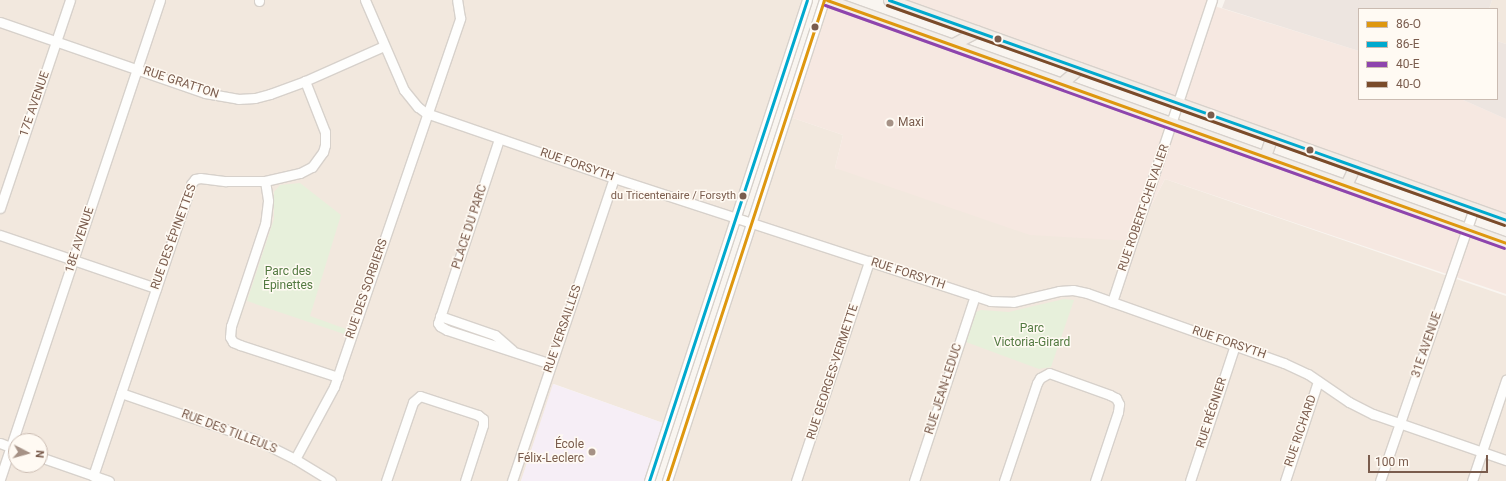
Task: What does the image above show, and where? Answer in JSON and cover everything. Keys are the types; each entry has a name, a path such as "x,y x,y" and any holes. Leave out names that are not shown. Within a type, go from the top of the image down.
{"main road":[{"path":"825,0 953,44 1506,243"},
{"path":"889,0 1506,220"},
{"path":"953,44 977,31"},
{"path":"1062,83 1079,68"},
{"path":"1265,156 1272,136"},
{"path":"1346,185 1355,166"}],"street":[{"name":"17E AVENUE","path":"0,208 70,0"},
{"name":"18E AVENUE","path":"18,433 73,260 160,0"},
{"name":"RUE FORSYTH","path":"365,0 404,90 418,107 426,113 614,178 990,301 1013,302 1052,292 1073,290 1112,302 1284,363 1318,381 1349,402 1399,424 1506,460"},
{"name":"RUE DES SORBIERS","path":"295,459 330,397 338,377 426,113 460,18 457,0"},
{"path":"649,481 807,0"},
{"path":"667,481 825,0"},
{"name":"RUE ROBERT-CHEVALIER","path":"1112,302 1212,0"},
{"name":"RUE GRATTON","path":"0,22 205,93 238,99 256,98 270,94 305,81 384,46"},
{"name":"RUE DES ÉPINETTES","path":"93,476 191,184 195,179 200,178 251,182 266,181 306,171 318,160 323,152 326,139 324,125 305,81"},
{"name":"PLACE DU PARC","path":"499,139 438,323 442,328 551,364"},
{"name":"RUE VERSAILLES","path":"512,481 614,178"},
{"path":"266,181 268,201 266,224 231,326 230,337 233,342 240,345 338,377"},
{"name":"31E AVENUE","path":"1380,481 1474,208"},
{"path":"0,235 156,288"},
{"name":"RUE GEORGES-VERMETTE","path":"796,481 869,262"},
{"name":"RUE JEAN-LEDUC","path":"914,481 975,296"},
{"name":"RUE RÉGNIER","path":"1190,481 1235,345"},
{"path":"1004,481 1037,384 1040,378 1049,373 1110,395 1116,398 1119,404 1118,412 1095,481"},
{"path":"1472,481 1506,380"},
{"name":"RUE RICHARD","path":"1285,481 1318,381"},
{"name":"RUE DES TILLEULS","path":"121,393 257,440 295,459 332,481"},
{"path":"386,481 413,402 420,396 478,415 483,419 483,425 465,481"},
{"name":"18E AVENUE","path":"0,479 8,460"},
{"path":"48,460 109,481"}],"shaded area":[{"path":"0,0 805,0 663,423 554,384 521,481 0,481"},
{"path":"824,0 1506,238 1506,294 1165,179 1133,241 1030,235 835,168 843,135 787,116"},
{"path":"889,0 1212,0 1211,5 1358,51 1358,100 1463,100 1506,119 1506,219"},
{"path":"1225,0 1492,0 1489,8 1358,8 1358,51 1222,8"},
{"path":"1492,0 1506,0 1506,44 1498,41 1498,8 1489,8"},
{"path":"1498,41 1506,44 1506,119 1463,100 1498,100"},
{"path":"787,116 843,135 835,168 1133,241 1165,179 1506,296 1506,481 667,481"},
{"name":"École Félix-Leclerc","path":"553,384 663,423 644,481 521,481"}],"green space":[{"name":"Parc des Épinettes","path":"300,183 341,215 310,316 346,329 344,334 247,301 274,219 274,192 280,185"},
{"name":"Parc Victoria-Girard","path":"1064,299 1074,300 1051,367 1039,369 966,342 976,312 981,310 1009,312"}],"transit line":[{"name":"86-E","path":"649,481 807,0"},
{"name":"86-O","path":"667,481 824,0"},
{"name":"86-O","path":"827,0 1506,243"},
{"name":"86-E","path":"889,0 1506,220"},
{"name":"40-E","path":"825,5 1504,248"},
{"name":"40-O","path":"887,5 1504,225"}],"place":[{"name":"Maxi","path":"890,123"},
{"name":"du Tricentenaire / Forsyth","path":"743,196"},
{"name":"École Félix-Leclerc","path":"592,452"}]}
